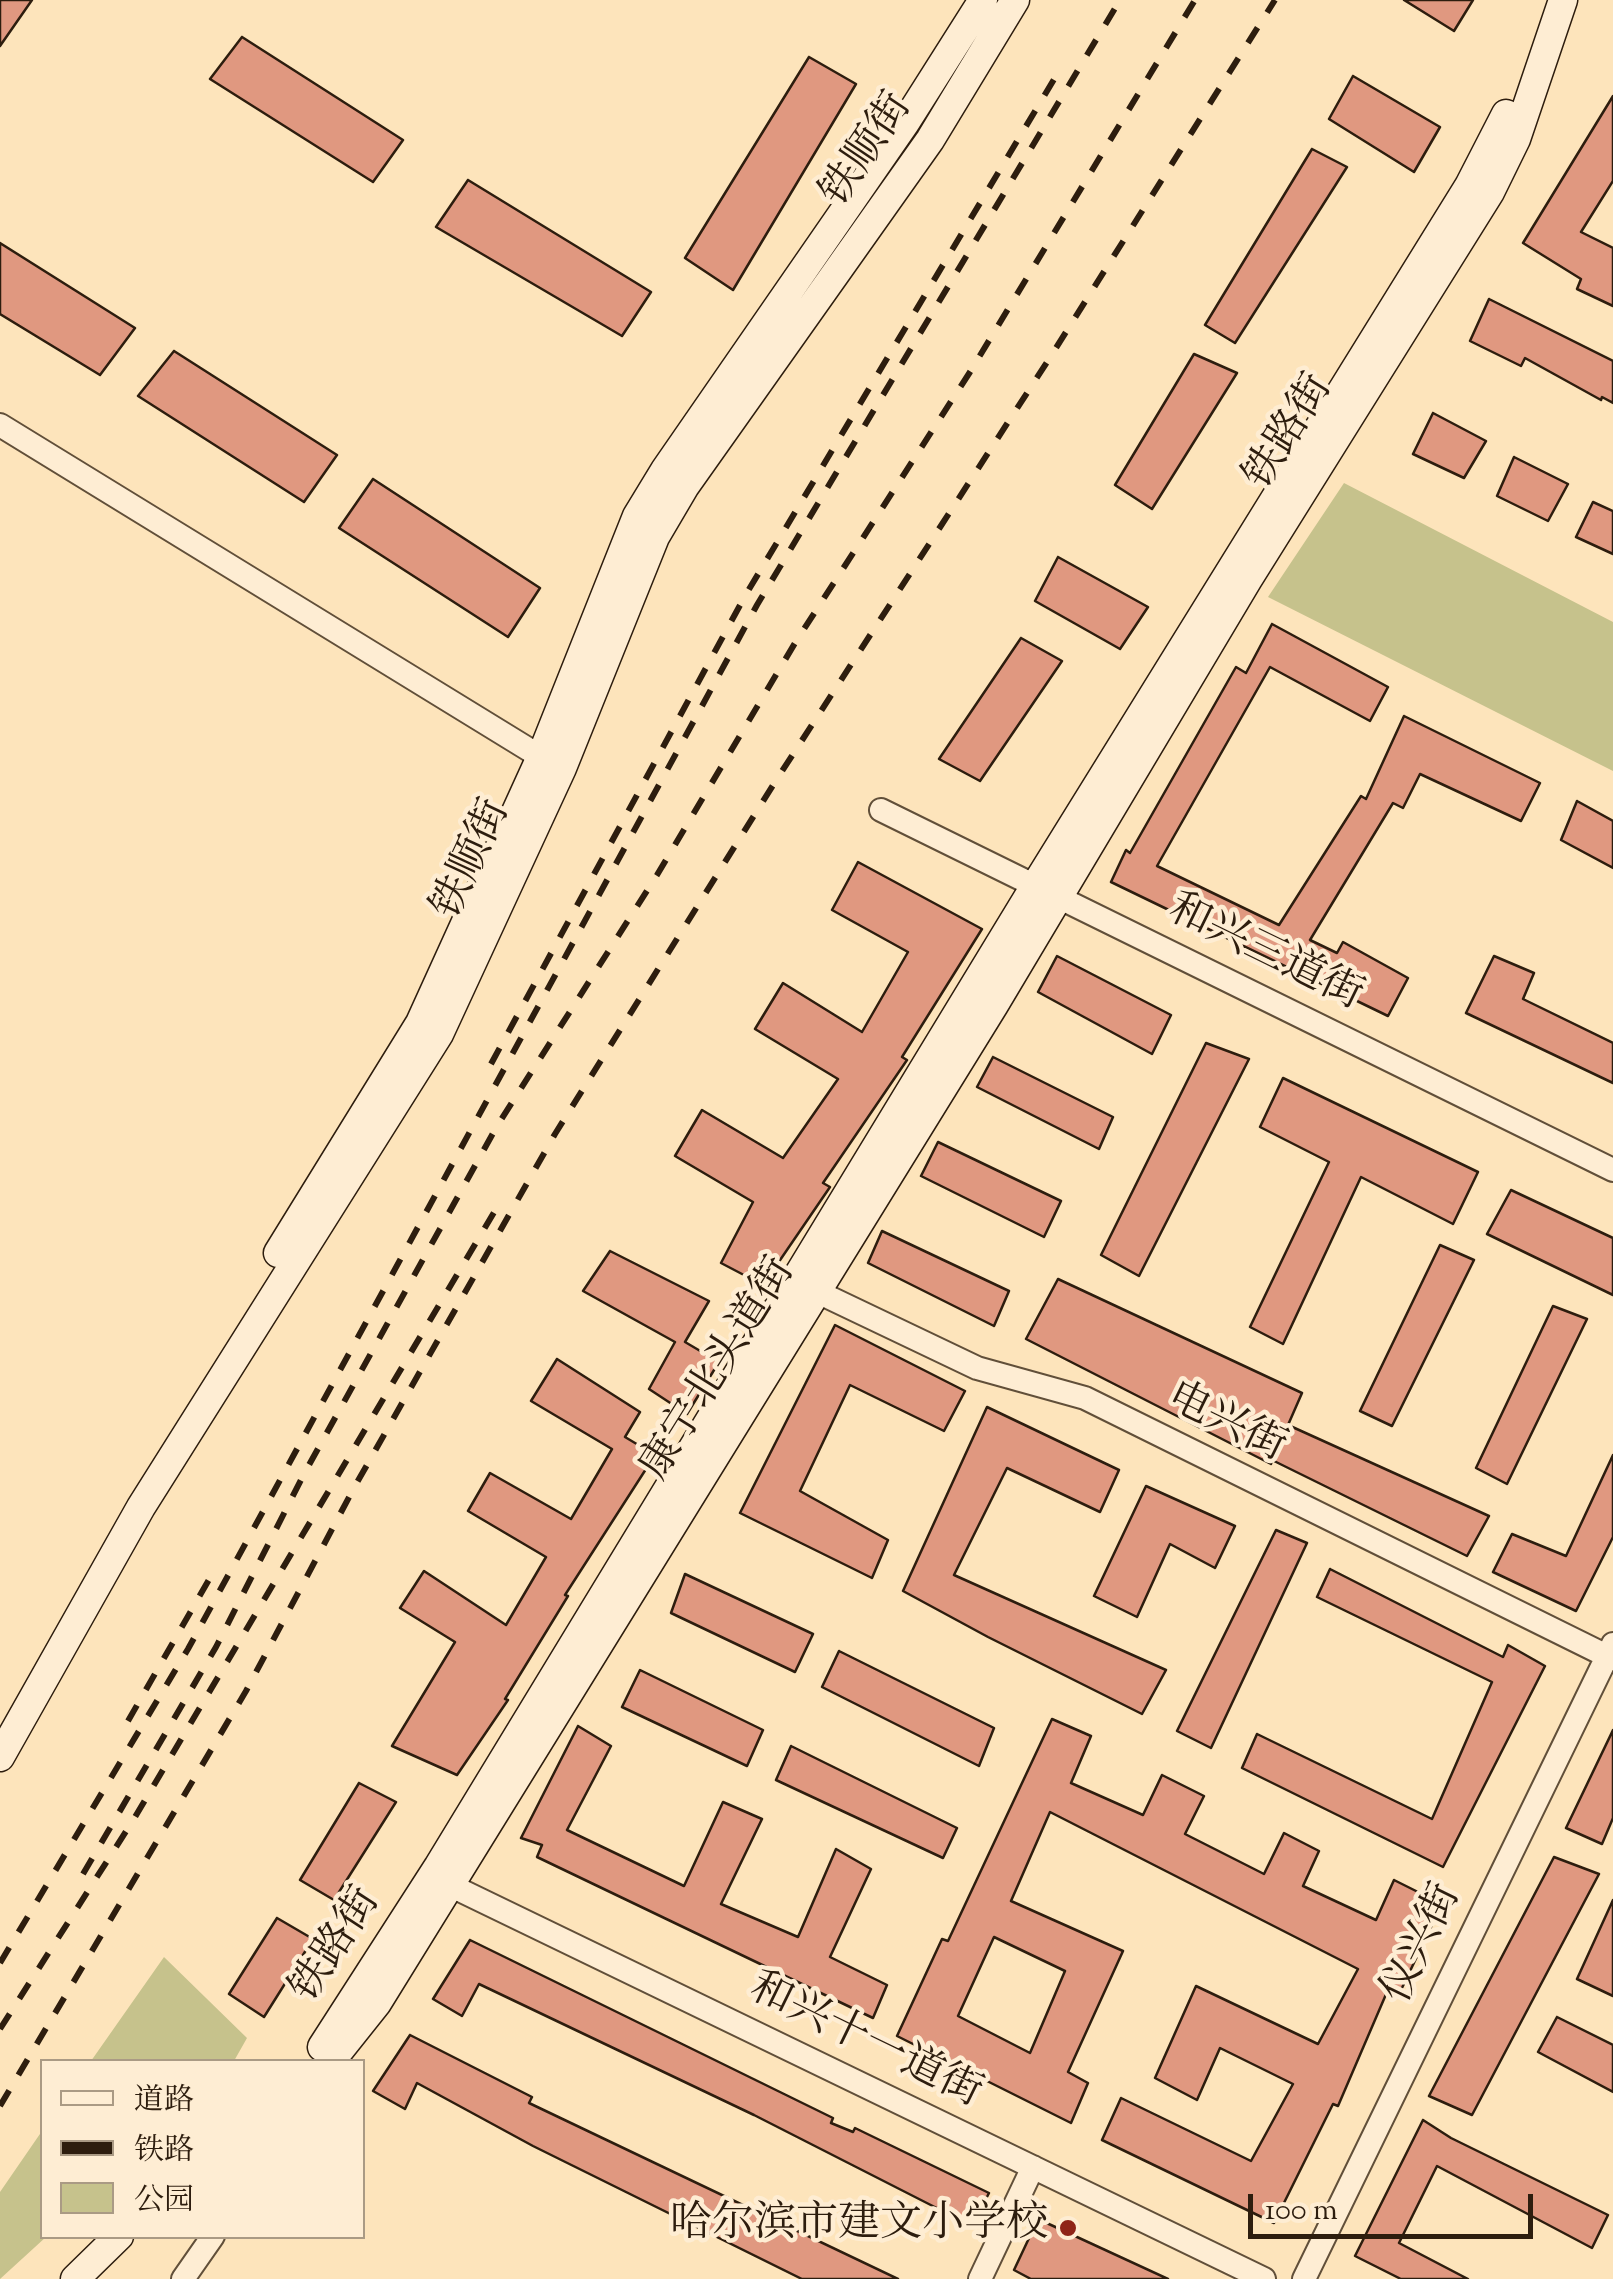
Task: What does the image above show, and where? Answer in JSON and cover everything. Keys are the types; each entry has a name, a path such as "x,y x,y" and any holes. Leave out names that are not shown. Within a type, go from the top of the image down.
{"main road":[{"path":"905,123 920,78 969,0"},
{"name":"铁顺街","path":"0,1722 125,1503 420,1024 540,757 637,516 905,123 983,0"},
{"name":"铁顺街","path":"0,1757 141,1507 439,1034 562,768 665,520 685,486 930,140 1015,0"},
{"path":"930,140 970,102 1036,0"},
{"name":"铁路街","path":"1047,891 1500,132 1547,0"},
{"name":"铁路街","path":"1047,891 1490,192 1516,139 1563,0"},
{"name":"康宁北头道街","path":"441,1881 1047,891"},
{"name":"铁路街","path":"315,2059 441,1881"},
{"name":"铁路街","path":"332,2059 377,2003 441,1881"},
{"path":"76,2279 116,2239"},
{"path":"98,2279 137,2239"}],"street":[{"path":"0,425 540,757"},
{"name":"和兴三道街","path":"881,810 1613,1170"},
{"name":"电兴街","path":"806,1286 976,1368 1084,1398 1611,1653"},
{"name":"仪兴街","path":"1304,2279 1611,1653"},
{"name":"和兴十一道街","path":"441,1881 1264,2279"},
{"path":"980,2279 1033,2167"},
{"path":"184,2279 211,2239"}],"green space":[{"path":"1344,483 1613,622 1613,771 1268,597"},
{"path":"164,1957 247,2038 235,2059 92,2059"},
{"path":"40,2134 40,2239 44,2239 0,2279 0,2192"}],"building":[{"path":"0,0 32,0 0,46"},
{"path":"1404,0 1473,0 1454,31"},
{"path":"242,37 403,140 373,182 210,79"},
{"path":"809,57 856,84 733,290 685,258"},
{"path":"1353,76 1440,127 1414,172 1329,119"},
{"path":"1613,96 1613,181 1581,232 1613,248 1613,306 1577,289 1581,279 1523,243"},
{"path":"1312,149 1347,167 1235,343 1205,325"},
{"path":"468,180 651,292 622,336 436,227"},
{"path":"0,243 135,328 100,375 0,314"},
{"path":"1489,299 1613,361 1613,403 1525,358 1521,366 1470,341"},
{"path":"174,351 337,455 304,502 138,396"},
{"path":"1194,354 1237,373 1152,509 1115,485"},
{"path":"1433,413 1486,441 1464,478 1413,454"},
{"path":"1514,457 1568,484 1548,521 1497,496"},
{"path":"373,479 540,588 508,637 339,528"},
{"path":"1593,502 1613,511 1613,554 1576,537"},
{"path":"1058,557 1148,607 1120,649 1035,601"},
{"path":"1272,624 1388,687 1370,721 1270,667 1157,866 1279,925 1361,796 1366,799 1404,716 1540,783 1521,821 1420,774 1403,808 1393,803 1310,940 1337,953 1343,942 1408,978 1388,1016 1111,882 1126,850 1130,853 1236,667 1246,673"},
{"path":"1021,638 1062,661 980,781 939,759"},
{"path":"1577,801 1613,821 1613,868 1561,840"},
{"path":"858,862 982,929 902,1057 907,1060 823,1183 830,1187 763,1285 721,1263 753,1202 675,1156 702,1110 783,1158 838,1079 755,1029 783,983 862,1032 908,952 832,910"},
{"path":"1057,956 1171,1015 1152,1054 1038,992"},
{"path":"1494,956 1534,973 1523,999 1613,1043 1613,1083 1466,1013"},
{"path":"1206,1043 1249,1059 1139,1276 1101,1255"},
{"path":"993,1057 1113,1117 1099,1149 977,1087"},
{"path":"1283,1078 1478,1172 1453,1224 1361,1177 1283,1344 1250,1327 1329,1162 1260,1127"},
{"path":"938,1142 1061,1201 1044,1237 921,1176"},
{"path":"1511,1190 1613,1238 1613,1295 1487,1234"},
{"path":"882,1231 1009,1291 994,1326 868,1263"},
{"path":"1440,1245 1474,1260 1392,1426 1360,1411"},
{"path":"610,1251 709,1301 685,1342 719,1362 687,1414 649,1389 675,1342 583,1291"},
{"path":"1058,1279 1302,1393 1288,1425 1489,1516 1467,1556 1272,1460 1271,1464 1026,1339"},
{"path":"1553,1306 1587,1319 1507,1484 1476,1468"},
{"path":"835,1325 965,1391 944,1431 850,1385 800,1491 888,1540 872,1578 740,1513"},
{"path":"557,1359 640,1412 625,1437 655,1455 565,1595 568,1596 505,1699 508,1700 457,1775 392,1746 455,1642 400,1608 424,1571 506,1625 546,1557 468,1511 490,1473 571,1519 612,1449 531,1401"},
{"path":"987,1407 1119,1470 1100,1512 1007,1468 954,1575 1166,1670 1142,1714 903,1591"},
{"path":"1613,1455 1613,1537 1576,1611 1493,1572 1512,1534 1566,1556"},
{"path":"1146,1486 1235,1526 1215,1568 1170,1544 1137,1617 1094,1596"},
{"path":"1276,1530 1307,1543 1211,1748 1177,1731"},
{"path":"1330,1569 1503,1657 1508,1645 1545,1666 1443,1867 1242,1768 1257,1734 1432,1819 1492,1682 1317,1597"},
{"path":"685,1574 813,1634 795,1672 671,1613"},
{"path":"839,1651 994,1728 979,1766 822,1687"},
{"path":"640,1670 763,1730 747,1766 622,1707"},
{"path":"1052,1719 1091,1736 1071,1783 1143,1815 1162,1775 1204,1796 1185,1834 1264,1874 1284,1833 1319,1851 1303,1886 1376,1920 1394,1880 1442,1904 1401,1990 1390,1985 1338,2106 1333,2104 1274,2223 1102,2140 1121,2098 1251,2161 1293,2084 1220,2048 1197,2100 1155,2078 1196,1986 1318,2044 1358,1969 1050,1812 1011,1901 1123,1951 1068,2072 1088,2083 1071,2123 897,2036 942,1939 948,1941","holes":["994,1937 1065,1971 1030,2053 958,2016"]},
{"path":"578,1726 611,1746 567,1830 684,1886 723,1802 762,1819 721,1904 798,1937 836,1849 871,1869 830,1957 887,1985 873,2018 537,1857 542,1845 521,1838"},
{"path":"1613,1730 1613,1818 1602,1844 1566,1828"},
{"path":"791,1746 957,1828 943,1858 776,1780"},
{"path":"359,1783 396,1802 334,1900 300,1880"},
{"path":"1554,1857 1599,1874 1472,2115 1429,2096"},
{"path":"1613,1900 1613,1996 1577,1979"},
{"path":"277,1918 313,1939 264,2017 229,1994"},
{"path":"470,1940 833,2118 831,2123 853,2132 855,2128 989,2193 972,2226 754,2115 479,1984 462,2016 433,1999"},
{"path":"1557,2017 1613,2045 1613,2092 1538,2052"},
{"path":"410,2035 532,2097 529,2103 898,2279 802,2279 533,2146 417,2083 405,2109 373,2091"},
{"path":"1423,2120 1451,2138 1608,2215 1592,2248 1437,2166 1399,2243 1468,2279 1401,2279 1355,2256"},
{"path":"1038,2219 1168,2279 1031,2279 1014,2270"}],"railway":[{"path":"0,1963 188,1649 757,605 1120,0"},
{"path":"83,1874 216,1647 304,1474 497,1126 657,875 795,643 970,372 1195,0"},
{"path":"0,2106 246,1691 355,1486 555,1134 1275,0"},
{"path":"491,1064 745,596 1059,71"},
{"path":"0,2029 132,1822 502,1199"},
{"path":"128,1721 215,1569"}],"place":[{"name":"哈尔滨市建文小学校","path":"1068,2228"}]}
